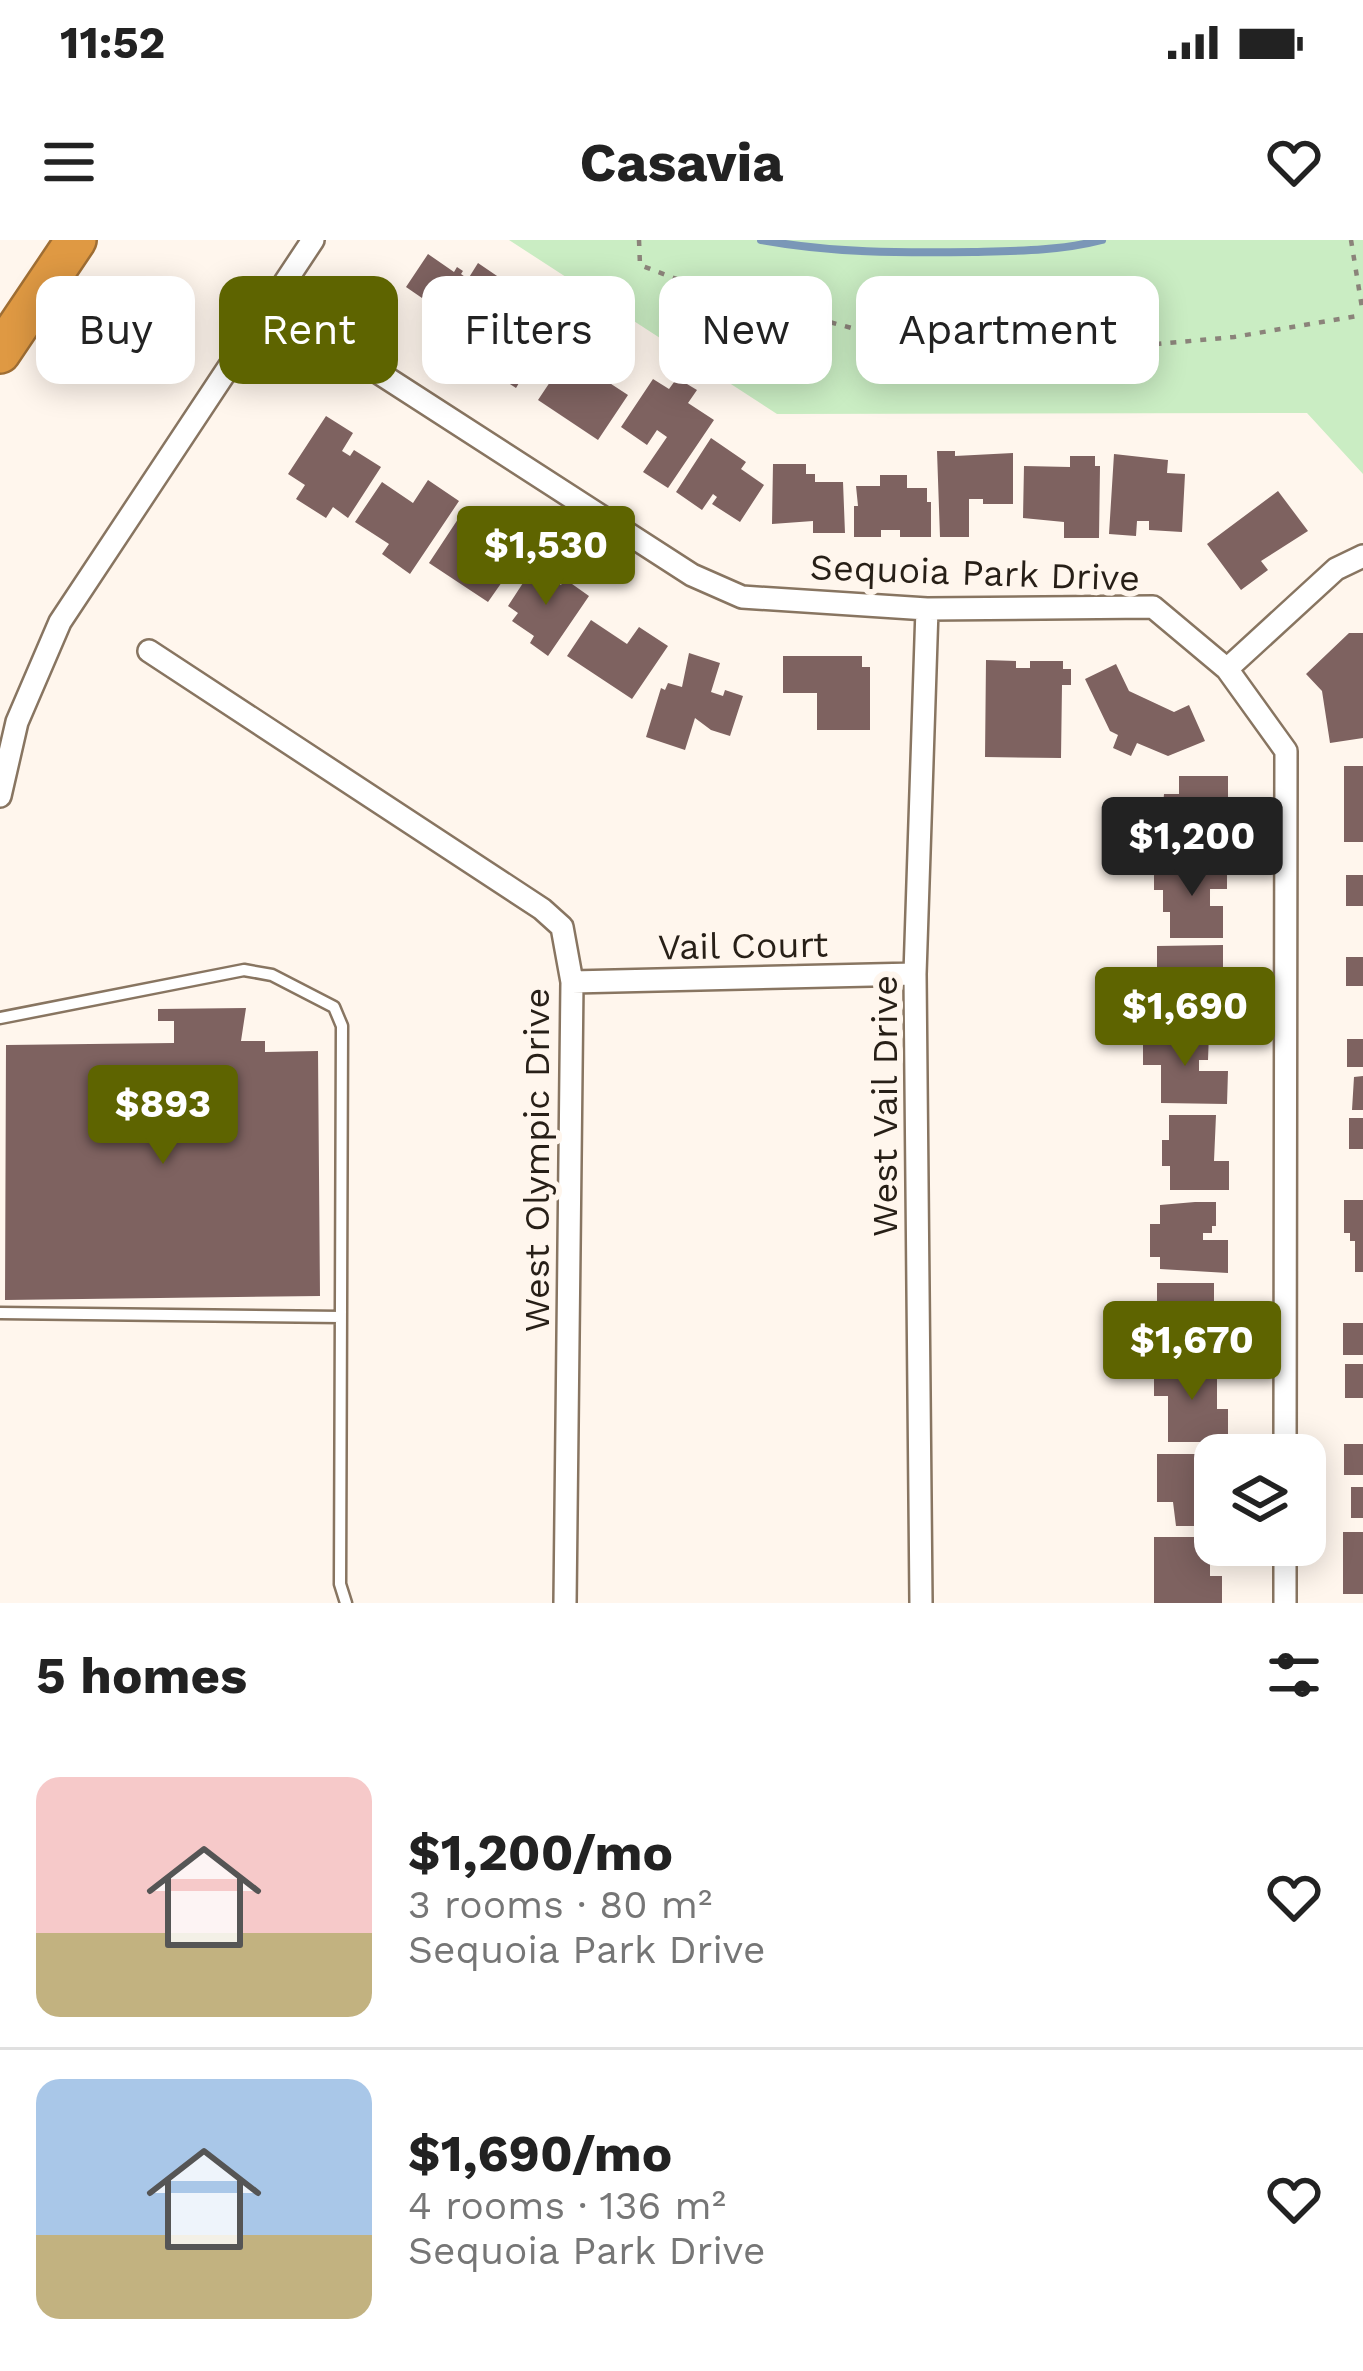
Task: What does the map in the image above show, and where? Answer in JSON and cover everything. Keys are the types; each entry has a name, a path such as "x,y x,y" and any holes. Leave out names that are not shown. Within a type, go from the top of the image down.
{"highway":[{"path":"0,353 76,240"}],"street":[{"path":"287,276 313,240"},
{"path":"0,796 17,722 60,622 219,379"},
{"name":"Sequoia Park Drive","path":"396,384 692,575 742,597 927,609 1153,607 1227,669 1286,751 1285,1434"},
{"path":"1227,669 1336,569 1363,556"},
{"name":"West Vail Drive","path":"921,1603 915,974 927,609"},
{"name":"West Olympic Drive","path":"149,651 542,909 562,927 572,982 565,1603"},
{"name":"Vail Court","path":"572,982 915,974"},
{"path":"1285,1566 1285,1603"}],"lane":[{"path":"0,1018 244,970 272,974 334,1007 342,1026 340,1584 346,1603"},
{"path":"0,1313 341,1317"}],"path":[{"path":"639,240 640,265 760,311 815,318 939,352 969,354 1054,343 1124,347 1234,337 1363,314 1351,240"}],"green space":[{"path":"509,240 1363,240 1363,474 1307,413 777,414 731,384 832,384 832,276 659,276 659,337 635,322 635,276 564,276"}],"building":[{"path":"428,254 454,272 457,267 463,271 464,276 422,276 422,298 406,287"},
{"path":"478,263 497,276 470,276"},
{"path":"653,379 669,389 673,384 687,384 697,390 688,403 714,420 668,488 643,472 667,437 657,430 647,445 621,427"},
{"path":"549,384 611,384 628,395 598,440 538,400"},
{"path":"326,416 353,433 342,451 350,456 354,450 381,467 348,518 333,507 326,518 296,499 305,485 288,474"},
{"path":"711,438 746,462 741,469 764,485 740,522 712,504 717,497 713,494 702,510 676,492"},
{"path":"937,451 955,451 955,456 1013,453 1013,504 969,499 969,537 940,537"},
{"path":"1114,454 1168,460 1167,473 1185,474 1182,532 1149,530 1149,521 1137,521 1136,536 1109,534"},
{"path":"1070,456 1095,456 1095,466 1100,466 1099,538 1064,538 1064,522 1023,518 1024,466 1070,467"},
{"path":"773,464 806,464 806,474 815,474 815,482 843,482 845,533 813,533 813,521 772,524"},
{"path":"880,475 907,475 907,488 927,488 931,537 900,537 900,530 881,530 881,537 854,537 856,486 880,486"},
{"path":"428,480 459,501 410,574 382,554 389,544 355,522 382,482 413,503"},
{"path":"1278,491 1308,531 1261,561 1268,570 1241,590 1207,544"},
{"path":"466,507 526,547 508,573 492,563 487,572 502,582 488,602 429,563"},
{"path":"534,566 561,585 565,579 589,596 548,656 530,643 534,636 512,621 518,613 508,606"},
{"path":"591,620 627,644 639,627 668,646 632,699 567,656"},
{"path":"1349,633 1363,633 1363,738 1330,743 1322,691 1306,674"},
{"path":"689,653 720,663 711,692 723,696 725,690 743,696 730,736 695,718 685,750 646,737 661,688 665,690 668,683 682,687"},
{"path":"783,656 862,656 862,667 870,667 870,730 817,730 817,693 783,693"},
{"path":"986,660 1016,661 1016,668 1030,668 1030,661 1063,661 1063,669 1071,669 1071,685 1062,685 1061,758 985,757"},
{"path":"1116,664 1129,691 1174,712 1189,705 1205,741 1168,756 1137,743 1131,756 1113,748 1118,735 1110,731 1085,679"},
{"path":"1344,766 1363,766 1363,842 1344,842"},
{"path":"1179,776 1228,776 1228,806 1220,806 1223,853 1159,852 1164,794 1179,794"},
{"path":"1154,864 1227,865 1227,889 1210,889 1210,906 1223,906 1223,938 1170,938 1170,912 1163,912 1163,890 1154,890"},
{"path":"1346,875 1363,875 1363,906 1346,906"},
{"path":"1223,945 1223,973 1215,973 1215,993 1227,993 1228,1023 1178,1024 1178,997 1168,997 1168,977 1157,977 1157,946"},
{"path":"1346,957 1363,957 1363,986 1346,986"},
{"path":"246,1008 241,1041 265,1041 265,1052 318,1051 320,1296 5,1300 6,1045 174,1043 174,1021 158,1021 158,1009"},
{"path":"1193,1032 1209,1033 1208,1060 1199,1060 1199,1071 1228,1071 1227,1104 1161,1103 1161,1065 1143,1065 1143,1033 1193,1036"},
{"path":"1347,1039 1363,1039 1363,1067 1347,1067"},
{"path":"1363,1076 1363,1110 1352,1110 1354,1077"},
{"path":"1169,1115 1216,1115 1214,1161 1229,1161 1229,1190 1170,1190 1170,1166 1162,1166"},
{"path":"1349,1118 1363,1118 1363,1149 1349,1149"},
{"path":"1344,1200 1363,1200 1363,1272 1355,1272 1355,1241 1344,1233"},
{"path":"1216,1202 1216,1226 1212,1233 1203,1233 1203,1240 1228,1240 1228,1273 1160,1269 1160,1257 1150,1257 1150,1224 1160,1224 1160,1205"},
{"path":"1157,1283 1214,1283 1214,1321 1202,1321 1202,1326 1230,1327 1230,1358 1157,1357"},
{"path":"1343,1323 1363,1323 1363,1355 1343,1355"},
{"path":"1345,1364 1363,1364 1363,1398 1345,1398"},
{"path":"1154,1365 1217,1365 1217,1409 1228,1409 1228,1434 1194,1434 1194,1442 1168,1442 1168,1396 1154,1396"},
{"path":"1344,1444 1363,1444 1363,1475 1344,1475"},
{"path":"1157,1454 1194,1454 1194,1526 1176,1526 1173,1502 1157,1502"},
{"path":"1351,1487 1363,1487 1363,1518 1351,1518"},
{"path":"1343,1532 1363,1532 1363,1594 1343,1594"},
{"path":"1154,1537 1194,1537 1194,1566 1210,1566 1210,1576 1222,1576 1222,1603 1154,1603"}],"waterway":[{"path":"761,240 840,250 920,252 1038,250 1102,240"}]}
